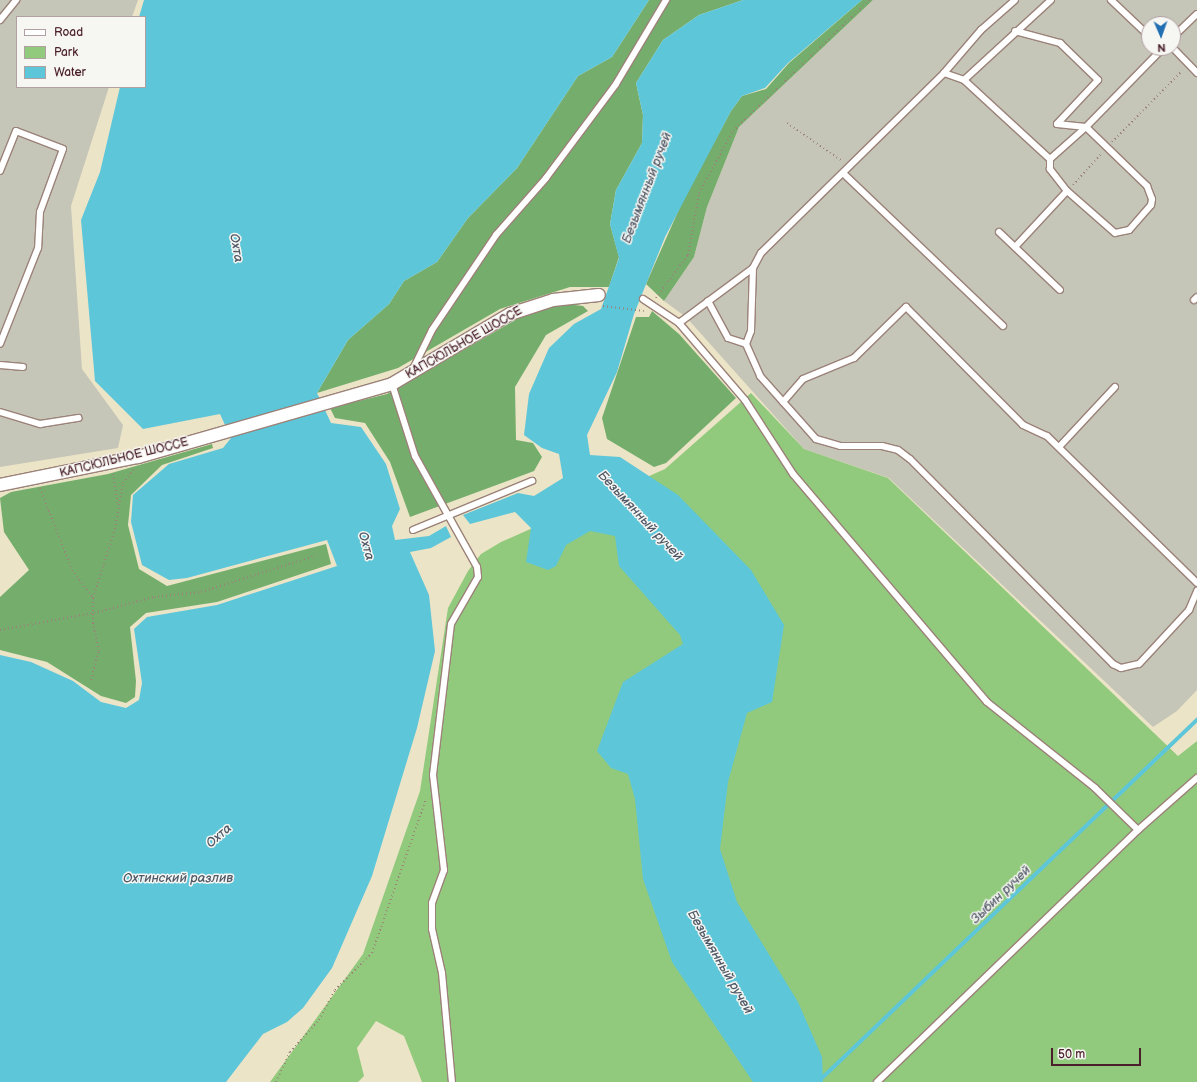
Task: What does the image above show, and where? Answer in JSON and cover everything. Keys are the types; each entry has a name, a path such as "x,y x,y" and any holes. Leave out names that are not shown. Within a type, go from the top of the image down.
{"street":[{"name":"КАПСЮЛЬНОЕ ШОССЕ","path":"0,485 138,457 392,384 510,314 553,300 600,300"}],"lane":[{"path":"0,20 16,0"},
{"path":"411,373 432,330 496,235 546,178 616,84 666,0"},
{"path":"679,323 753,268 761,253 844,174 850,166 944,73 981,30 1015,0"},
{"path":"964,80 1015,31 1051,0"},
{"path":"1111,0 1141,28"},
{"path":"1181,29 1197,14"},
{"path":"944,73 964,80 1050,159 1050,169 1067,191 1110,230 1120,234 1149,209 1152,199 1147,186 1108,146 1086,127 1057,124 1098,80 1060,43 1015,31"},
{"path":"1050,159 1086,127 1155,56"},
{"path":"1180,56 1197,73"},
{"path":"0,171 16,131 63,148 40,212 38,248 0,344"},
{"path":"844,174 1002,326"},
{"path":"1015,247 1067,191"},
{"path":"999,232 1060,290"},
{"path":"753,268 752,319 746,344 760,376 783,402 826,444 882,446 898,450 910,459 1113,664 1121,668 1139,664 1189,610 1197,591"},
{"path":"643,299 679,323 745,400 793,474 987,702 1095,788 1119,809 1138,830"},
{"path":"708,301 728,338 746,344"},
{"path":"783,402 803,379 854,358 906,307 1023,424 1047,436 1197,583"},
{"path":"0,365 23,367"},
{"path":"392,384 415,456 477,567 478,577 451,624 433,775 444,870 432,903 432,929 442,972 452,1082"},
{"path":"1059,447 1114,387"},
{"path":"0,412 40,424 79,418"},
{"path":"413,530 449,517 532,481"},
{"path":"877,1082 1138,830 1197,778"}],"path":[{"path":"650,303 664,290 688,255 699,193 733,131 869,0"},
{"path":"1067,191 1108,146 1188,64"},
{"path":"787,123 850,166"},
{"path":"600,300 646,311"},
{"path":"91,680 99,651 94,613 94,598 102,579 123,483 134,471 138,457"},
{"path":"111,463 118,508"},
{"path":"36,478 72,570 94,598"},
{"path":"0,630 94,613 154,597 201,592 315,556"},
{"path":"276,1082 290,1052 319,1020 335,990 372,953 427,794"}],"shaded area":[{"path":"0,0 138,0 132,16 16,16 16,88 109,88 71,206 82,369 123,425 118,448 0,467"},
{"path":"873,0 1197,0 1197,690 1177,711 1153,727 889,478 804,449 686,317 664,301 694,257 707,207 739,127"}],"green space":[{"path":"649,0 743,0 699,15 663,40 636,83 643,115 642,143 616,190 610,224 619,257 609,287 570,287 500,309 398,368 317,393 348,340 389,304 404,281 437,262 468,218 517,168 578,76 612,57"},
{"path":"862,0 873,0 739,127 707,207 694,257 664,301 646,284 684,198 731,111 742,96 766,89 789,63"},
{"path":"567,304 583,306 588,311 546,335 515,387 516,440 533,443 542,457 534,471 410,517 390,462 365,423 335,418 330,408 387,394 529,312"},
{"path":"652,311 679,334 736,398 666,463 654,467 607,439 602,418 636,317 649,317"},
{"path":"751,393 804,449 888,478 1178,756 1197,741 1197,1082 422,1082 404,1036 376,1021 357,1048 364,1076 358,1082 270,1082 363,954 420,791 448,608 468,571 481,554 501,542 665,469"},
{"path":"212,444 213,448 162,465 131,495 128,525 139,569 167,586 326,544 331,564 217,602 146,613 130,627 136,681 135,697 126,703 101,696 47,662 0,650 0,597 29,570 4,532 0,498 11,492 108,474"}],"water":[{"name":"Охтинский разлив","path":"144,0 649,0 612,57 578,76 517,168 468,218 437,262 404,281 389,304 348,340 317,393 331,423 361,427 386,464 400,509 392,526 395,540 429,536 446,526 451,537 431,548 410,552 429,595 435,651 417,728 372,876 332,968 303,1008 287,1022 263,1034 226,1082 0,1082 0,655 31,662 73,681 101,702 126,708 139,700 142,683 134,629 147,617 217,605 337,566 327,540 187,578 169,580 142,565 131,522 133,495 169,464 223,448 231,438 220,414 143,429 95,381 81,220 100,172 120,88 146,88 146,16 139,16"},
{"name":"Безымянный ручей","path":"743,0 862,0 788,63 765,88 742,96 731,111 665,237 634,314 617,372 587,435 590,455 620,457 678,495 751,570 784,625 772,702 747,713 728,782 720,849 737,902 798,1002 822,1057 823,1082 753,1082 672,962 643,879 635,799 628,774 611,768 597,751 623,682 683,644 680,635 619,566 615,536 590,531 566,545 556,566 548,570 526,562 531,528 515,512 470,524 463,515 518,493 534,496 563,478 559,454 542,448 524,435 529,394 549,348 574,324 601,309 619,258 610,224 616,190 642,143 643,115 636,83 663,40 699,15"}],"waterway":[{"name":"Зыбин ручей","path":"818,1082 1197,720"}],"water label":[{"name":"Охта","path":"236,248"},
{"name":"Охта","path":"366,546"},
{"name":"Охта","path":"219,836"}]}
